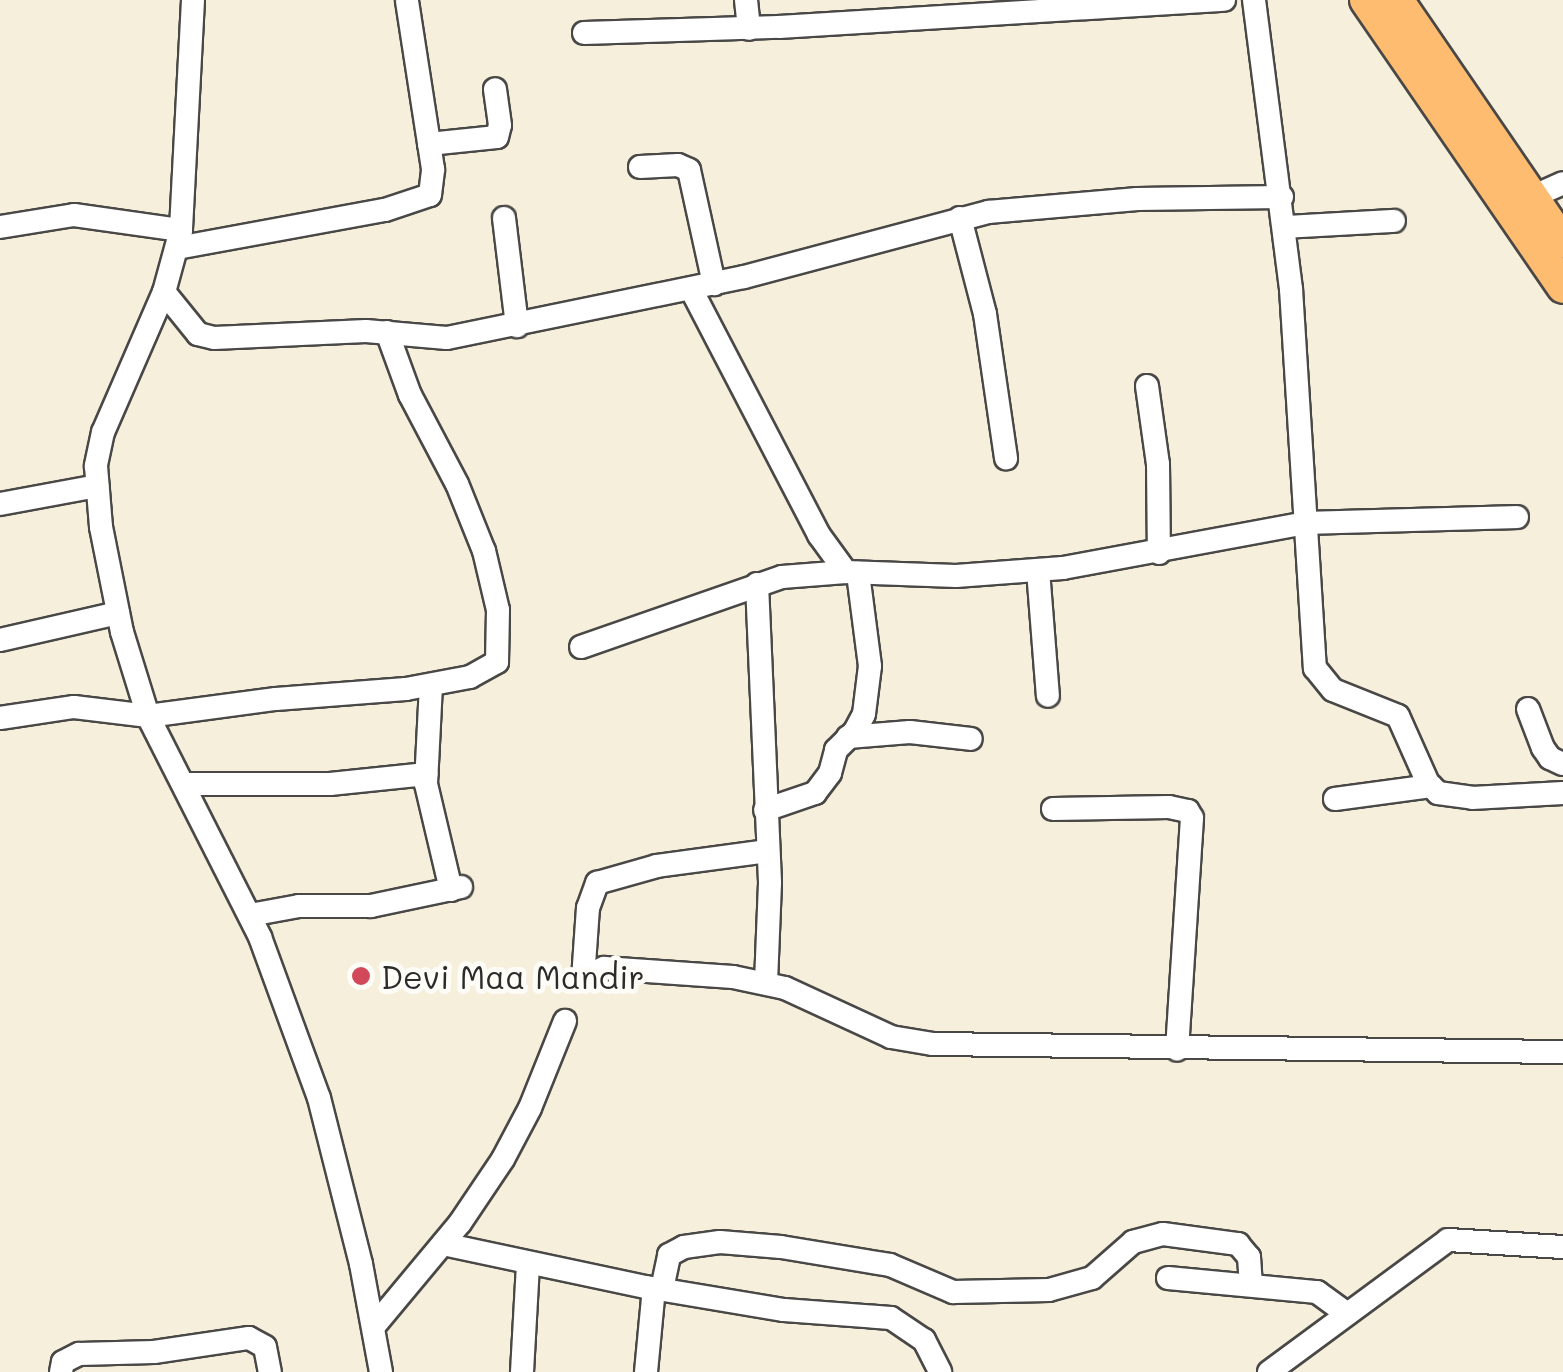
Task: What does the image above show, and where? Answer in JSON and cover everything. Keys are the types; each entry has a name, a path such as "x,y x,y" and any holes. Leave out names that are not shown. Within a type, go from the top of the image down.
{"highway":[{"path":"1366,0 1536,202 1563,287"},
{"path":"1397,0 1563,242"}],"street":[{"path":"193,0 179,239 164,292 115,396 103,432 96,486 118,613 148,716 250,915 320,1098 374,1326 381,1372"},
{"path":"746,0 749,28"},
{"path":"584,33 749,28 1224,0"},
{"path":"1254,0 1286,227 1315,668 1333,690 1398,716 1438,793 1472,798 1563,794"},
{"path":"0,227 74,215 179,239 420,202 430,196 434,183 407,1"},
{"path":"428,144 497,138 500,125 495,89"},
{"path":"640,167 678,165 690,170 702,286 819,535 852,572 870,683 864,714 836,750 830,773 815,794 766,810"},
{"path":"1536,202 1563,183"},
{"path":"164,292 198,334 214,338 387,332 447,338 702,286 960,218 1083,202 1282,197"},
{"path":"504,218 517,326"},
{"path":"960,218 985,314 1006,458"},
{"path":"1286,227 1394,221"},
{"path":"0,718 74,707 148,716 431,684 470,677 498,662 498,610 493,579 471,513 410,395 387,332"},
{"path":"1147,386 1157,450 1159,553"},
{"path":"0,504 96,486"},
{"path":"582,648 782,576 852,572 956,576 1038,570 1159,553 1306,523 1517,517"},
{"path":"1038,570 1048,696"},
{"path":"757,584 768,851 766,983"},
{"path":"0,640 118,613"},
{"path":"250,915 299,906 370,906 456,889 426,774 431,684"},
{"path":"1528,709 1550,758 1563,764"},
{"path":"848,738 910,732 972,739"},
{"path":"185,784 330,784 426,774"},
{"path":"1335,799 1432,786"},
{"path":"1052,809 1170,807 1188,811 1192,818 1177,1050"},
{"path":"768,851 657,866 596,883 588,908 582,979 592,971 620,968 766,983 801,995 866,1028 912,1042 1177,1050 1563,1052"},
{"path":"374,1326 443,1244 503,1159 530,1108 565,1021"},
{"path":"646,1372 658,1289 669,1254 698,1244 733,1242 904,1268 954,1292 1049,1290 1092,1278 1133,1242 1163,1234 1238,1244 1249,1257 1252,1284"},
{"path":"1276,1371 1448,1240 1563,1247"},
{"path":"443,1244 528,1264 784,1310 892,1318 924,1340 940,1372"},
{"path":"522,1372 528,1264"},
{"path":"1168,1278 1316,1292 1347,1314"},
{"path":"60,1372 63,1362 79,1354 154,1352 248,1338 266,1347 270,1372"}],"place":[{"name":"Devi Maa Mandir","path":"361,976"}]}
